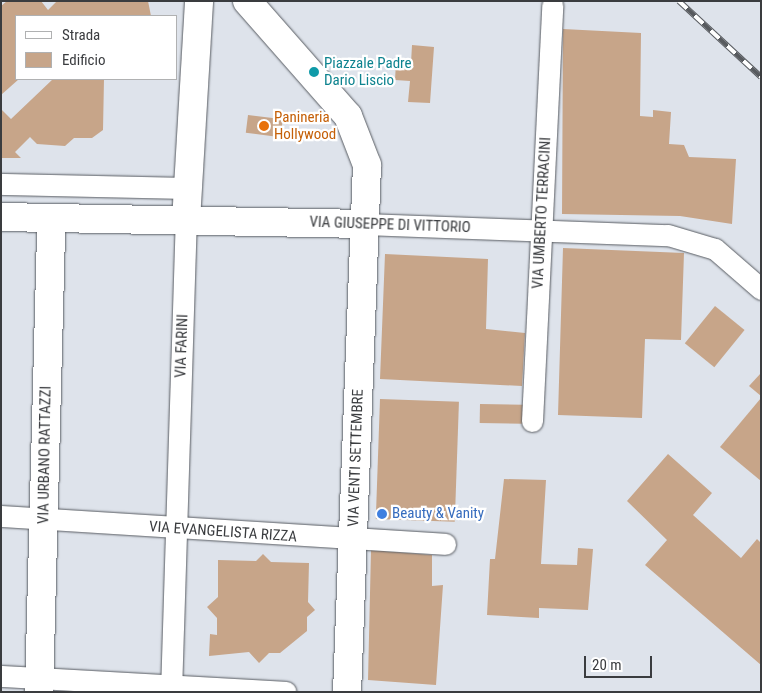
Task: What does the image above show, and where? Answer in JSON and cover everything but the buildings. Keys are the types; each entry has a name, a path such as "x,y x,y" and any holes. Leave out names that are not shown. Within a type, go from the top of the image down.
{"street":[{"name":"VIA FARINI","path":"171,688 186,221 199,1"},
{"name":"VIA VENTI SETTEMBRE","path":"247,1 357,131 367,165 347,692"},
{"name":"VIA UMBERTO TERRACINI","path":"532,421 552,5"},
{"path":"1,184 188,188"},
{"name":"VIA GIUSEPPE DI VITTORIO","path":"1,218 364,224 541,230 696,240 715,249 761,289"},
{"name":"VIA URBANO RATTAZZI","path":"39,685 51,219"},
{"name":"VIA EVANGELISTA RIZZA","path":"1,516 176,529 444,544"},
{"path":"1,676 39,685 286,692"}],"railway":[{"path":"679,1 761,77"}],"place":[{"name":"Piazzale Padre Dario Liscio","path":"314,72"},
{"name":"Panineria Hollywood","path":"264,126"},
{"name":"Beauty & Vanity","path":"382,514"}]}
